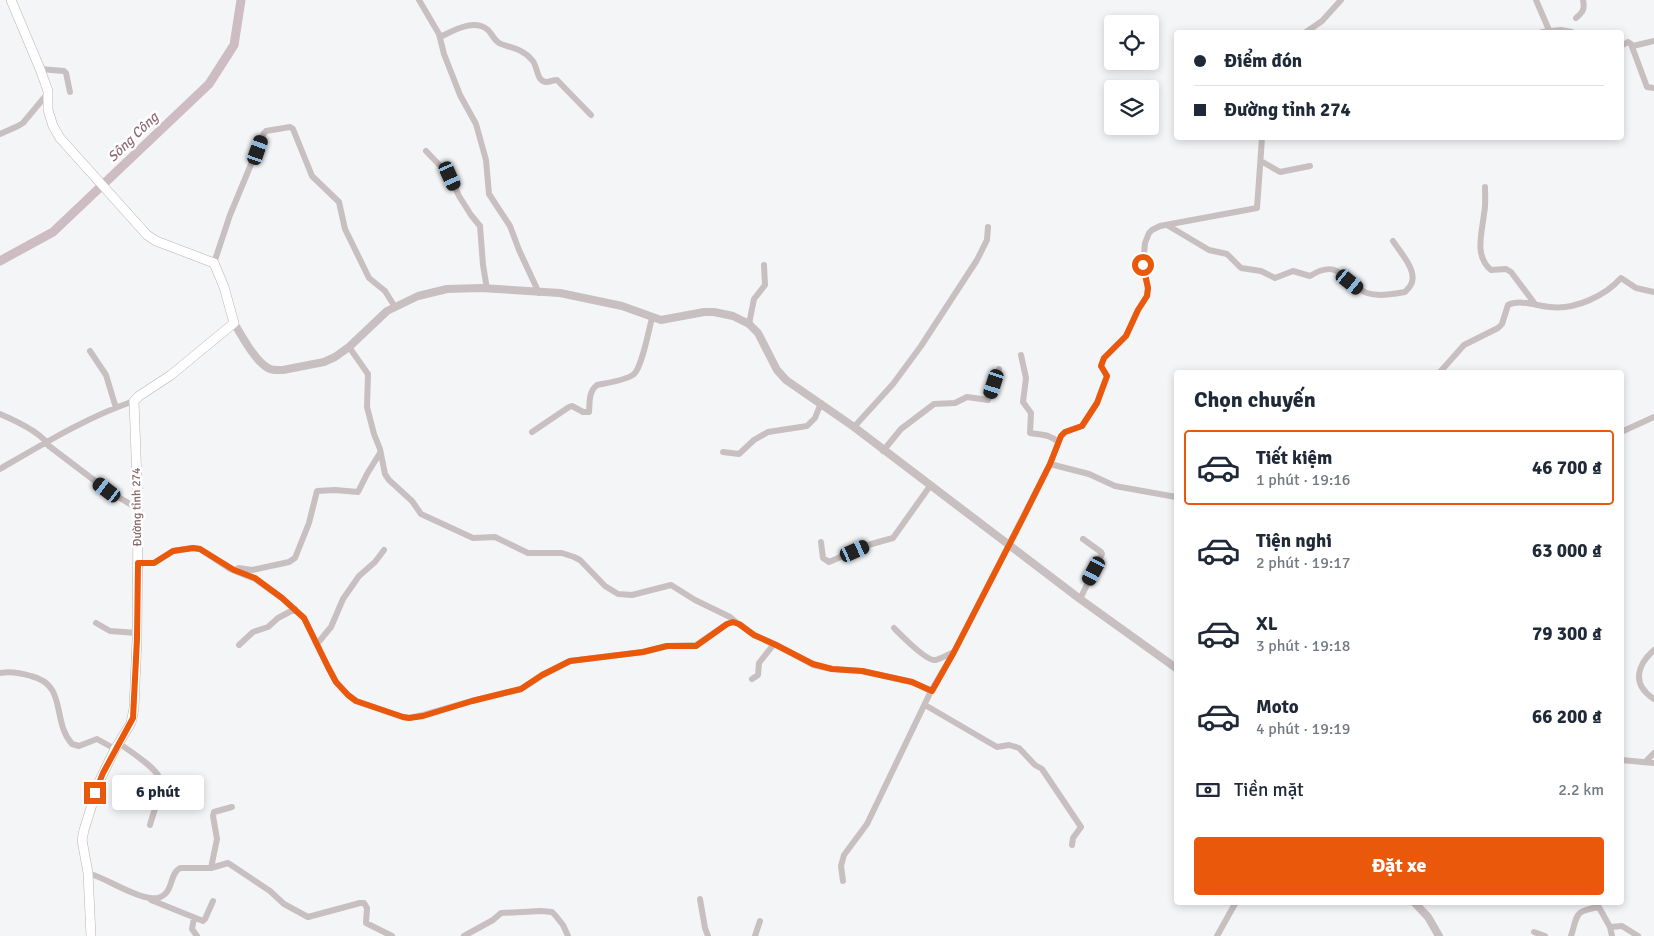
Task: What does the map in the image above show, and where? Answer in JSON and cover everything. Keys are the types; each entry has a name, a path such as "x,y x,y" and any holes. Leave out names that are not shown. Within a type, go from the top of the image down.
{"main road":[{"path":"11,0 40,69 48,93 48,110 53,126 60,138 147,235 156,241 214,263 224,287 234,323 171,375 134,401"},
{"name":"Đường tỉnh 274","path":"91,936 88,873 82,840 99,782 133,718 138,563 134,401"}],"street":[{"path":"419,0 440,38 444,54 460,95 476,124 486,160 489,194 508,221 539,293"},
{"path":"1309,30 1322,21 1341,0"},
{"path":"1536,0 1546,30"},
{"path":"1576,18 1583,12 1583,0"},
{"path":"440,38 469,26 483,27 498,42 516,48 530,58 536,66 539,78 545,82 557,80 591,115"},
{"path":"1633,46 1654,41"},
{"path":"1624,44 1628,42 1633,46 1647,87 1654,88"},
{"path":"40,69 64,71 70,92"},
{"path":"0,134 23,123 48,93"},
{"path":"214,263 230,215 264,133 290,127 293,129 312,176 339,202 345,229 369,278 385,290 395,307"},
{"path":"843,881 841,866 844,855 867,824 932,691 954,652 1050,464 1062,433 1082,426 1097,403 1106,378 1106,374 1101,366 1102,360 1126,336 1148,292 1143,265 1146,238 1152,230 1167,225 1254,210 1258,206 1262,140"},
{"path":"426,151 450,176 461,201 480,226 483,265 488,289"},
{"path":"1261,161 1280,172 1310,166"},
{"path":"1485,187 1484,214 1479,240 1484,260 1491,270 1506,269 1512,272 1534,304"},
{"path":"1167,225 1208,250 1227,254 1243,270 1261,271 1275,278 1293,271 1310,276 1321,270 1332,269 1364,292 1370,294 1389,295 1405,292 1412,285 1413,279 1410,268 1393,241"},
{"path":"854,427 893,384 921,346 977,260 987,240 988,227"},
{"path":"749,324 754,299 765,285 764,265"},
{"path":"1442,370 1464,345 1498,328 1502,324 1508,306 1516,303 1552,308 1580,303 1608,291 1621,278 1636,288 1654,292"},
{"path":"234,323 262,363 268,368 276,370 324,362 335,357 349,347 377,319 395,307 432,291 447,289 560,293 622,306 661,320 704,312 733,316 749,324 758,333 780,375 854,427 1080,600 1174,667"},
{"path":"532,432 569,407 572,406 583,412 589,412 591,395 594,388 634,374 640,364 652,318"},
{"path":"349,347 368,374 367,407 387,477 412,501 421,514 472,538 495,537 528,553 568,554 580,560 605,586 618,594 632,595 671,585 695,600 730,617 754,635 806,662 832,669 862,671 912,682 932,691"},
{"path":"90,352 106,375 116,408"},
{"path":"1021,355 1026,378 1023,402 1031,413 1030,433 1044,434 1058,442"},
{"path":"884,451 901,429 934,404 955,403 967,397 988,400 999,369"},
{"path":"0,469 46,442 134,401"},
{"path":"723,452 738,454 754,440 768,432 807,426 815,418 821,403"},
{"path":"0,414 27,428 107,490 138,509"},
{"path":"1624,430 1654,417"},
{"path":"234,570 238,568 252,570 293,560 298,554 309,523 317,491 358,492 380,453"},
{"path":"1050,464 1089,474 1115,486 1174,497"},
{"path":"821,542 823,558 829,562 868,545 893,538 930,486"},
{"path":"1080,600 1102,554 1083,539"},
{"path":"138,563 154,563 173,551 193,548 200,549 234,570 251,576 282,598 306,622 336,682 352,698 398,716 409,718 423,716 521,689 542,675 570,661 643,652 667,646 696,646 727,624 736,622"},
{"path":"317,644 331,627 343,599 359,576 375,562 384,550"},
{"path":"239,646 253,632 268,627 278,618 295,609"},
{"path":"96,623 110,630 137,633"},
{"path":"894,628 930,659 936,659 954,652"},
{"path":"752,679 758,675 758,663 774,644"},
{"path":"1654,650 1640,667 1640,678 1641,688 1645,693 1654,698"},
{"path":"0,673 14,672 28,675 43,680 50,686 57,699 60,722 72,744 78,746 97,739 117,746 153,770 160,779 160,790 150,825"},
{"path":"925,705 997,748 1009,745 1019,748 1035,765 1042,769 1081,827 1072,844"},
{"path":"1645,762 1654,752"},
{"path":"1624,760 1654,763"},
{"path":"211,868 217,839 214,812 232,807"},
{"path":"143,896 158,898 164,896 168,891 174,874 180,868 211,868 224,864 232,865 245,876 270,891 284,904 308,917 364,903 367,908 366,923 392,936"},
{"path":"88,873 200,920 205,919 214,901"},
{"path":"700,899 708,936"},
{"path":"1217,936 1234,905"},
{"path":"1417,905 1428,917 1439,936"},
{"path":"1571,936 1579,912 1598,905 1610,927 1612,936"},
{"path":"464,936 493,920 501,913 541,911 552,912 563,925 568,936"},
{"path":"194,918 192,929 197,936"},
{"path":"755,936 760,921"},
{"path":"1610,927 1622,926 1638,936"},
{"path":"1534,932 1545,936"}],"waterway":[{"name":"Sông Công","path":"0,261 53,232 209,84 234,45 241,0"}],"route":[{"path":"95,793 115,749 133,718 138,563 158,562 169,553 185,548 200,549 230,569 255,578 282,598 305,620 336,682 348,695 356,701 403,717 423,716 521,689 542,675 570,661 643,652 667,646 696,646 730,622 736,622 754,635 806,662 825,668 857,670 912,682 932,691 1009,546 1050,464 1062,433 1080,428 1097,403 1107,376 1102,370 1102,360 1126,336 1147,296 1148,288 1143,265"}]}
